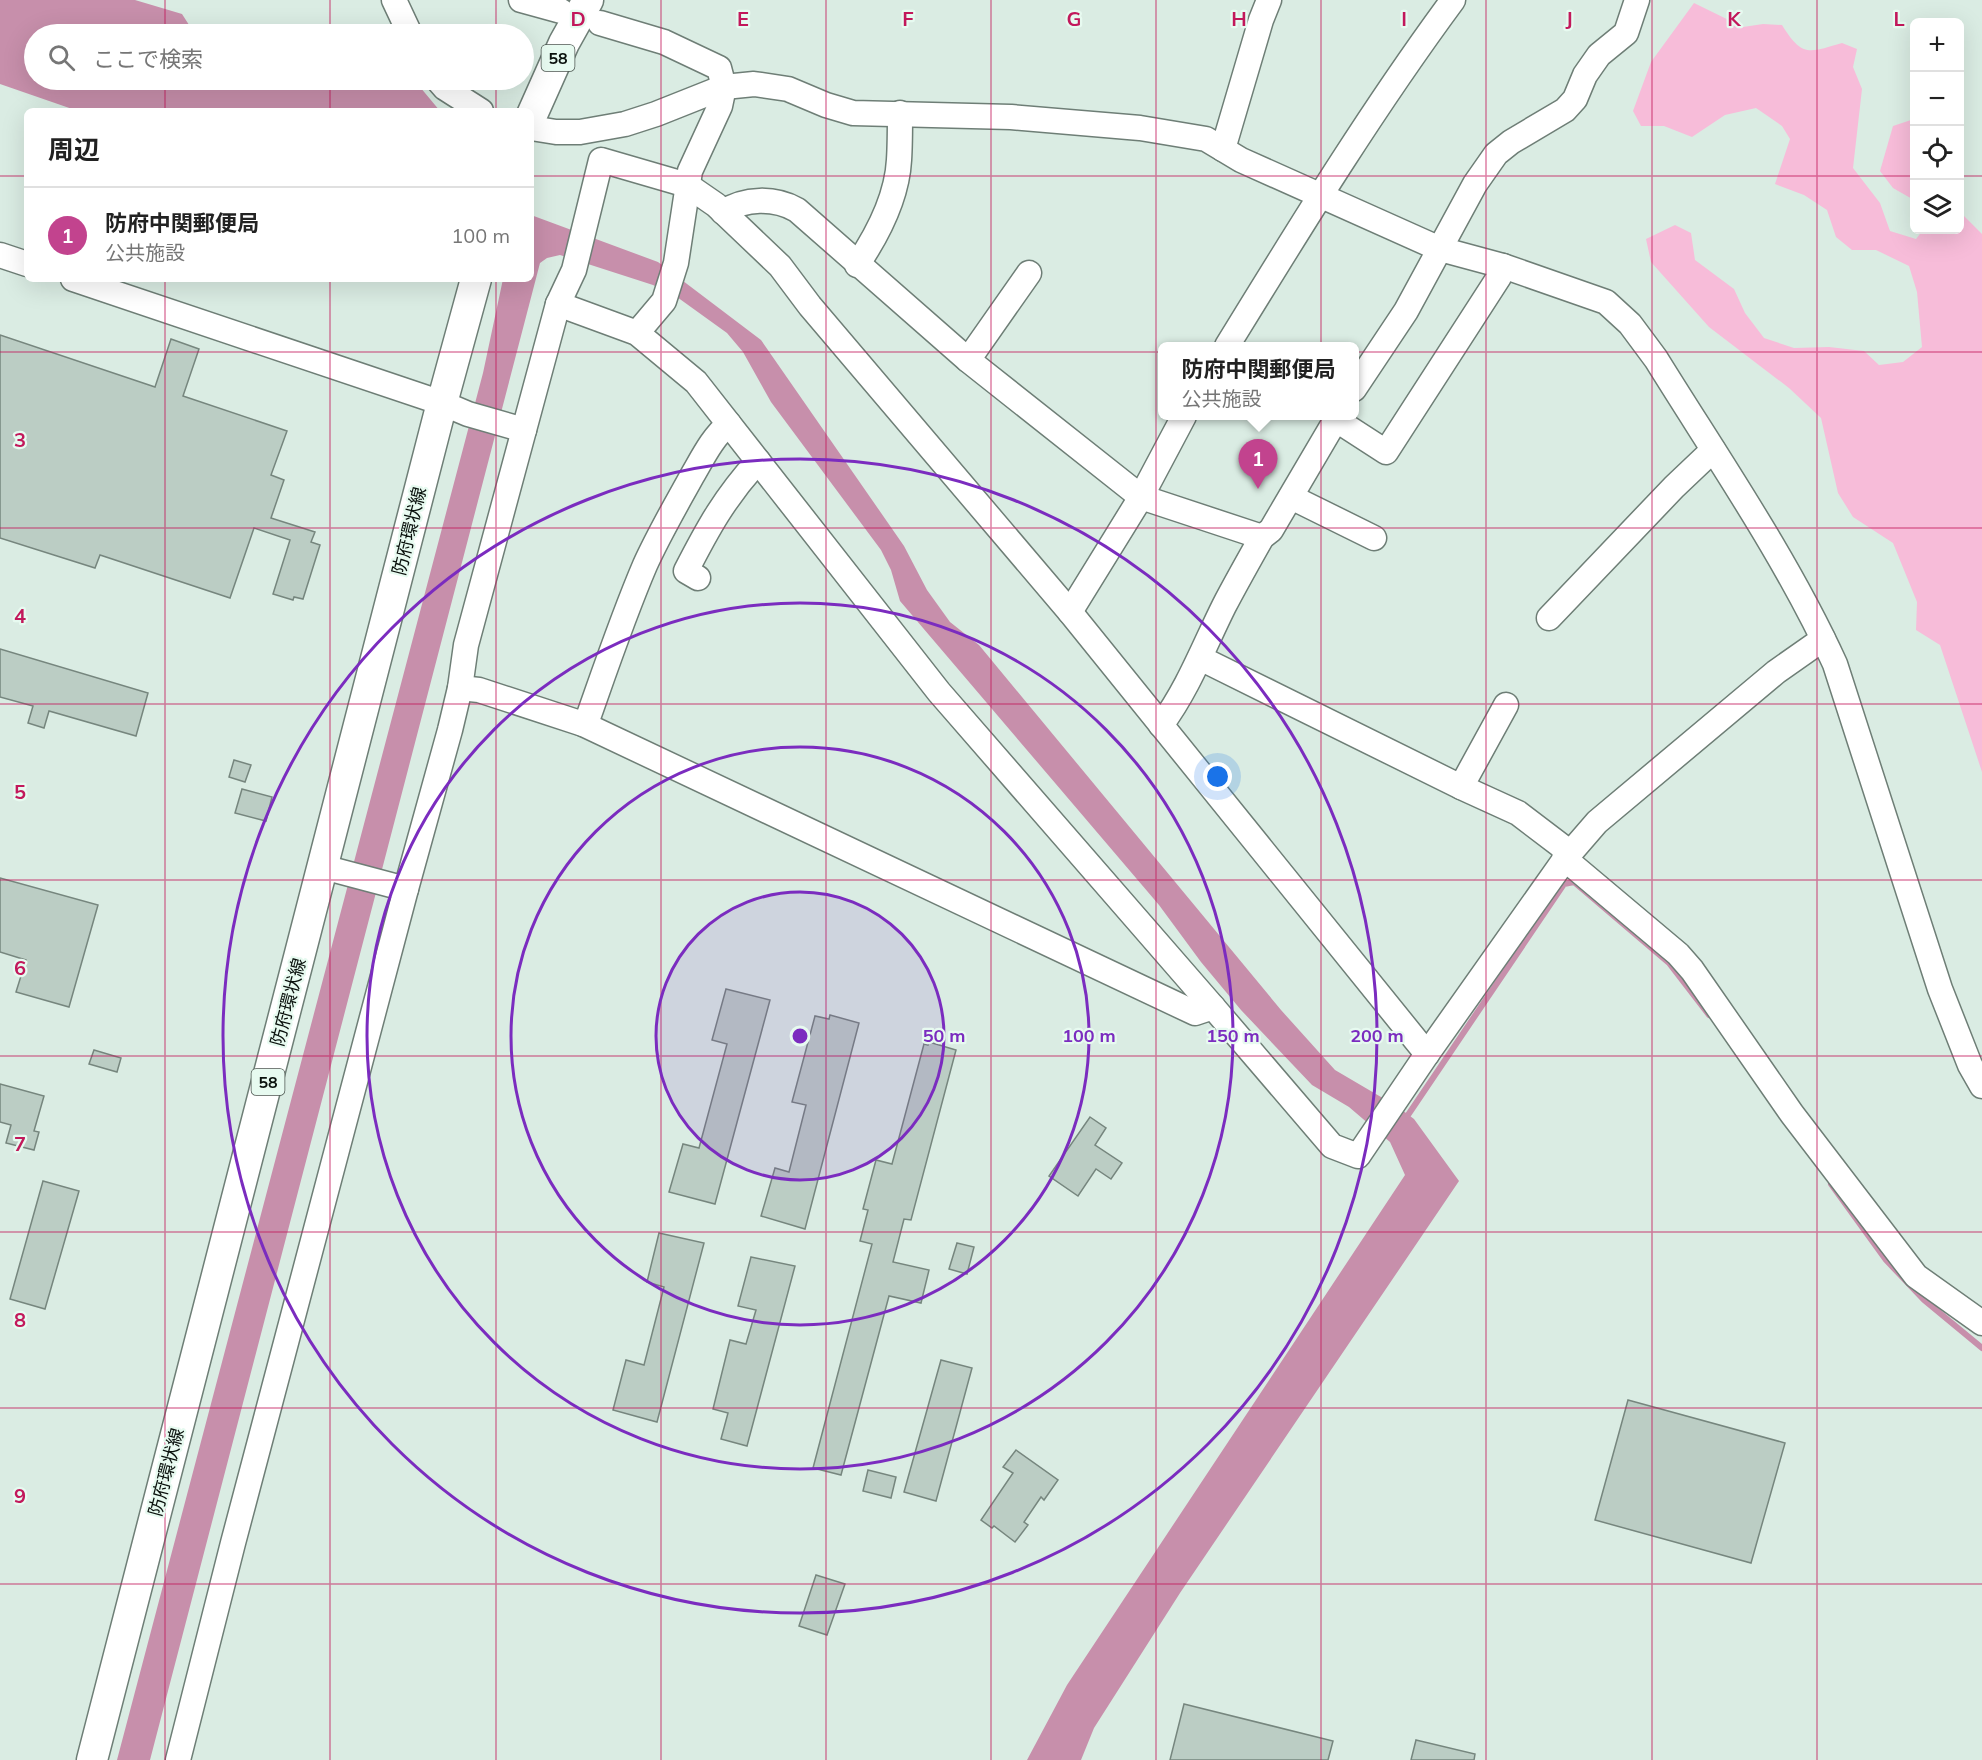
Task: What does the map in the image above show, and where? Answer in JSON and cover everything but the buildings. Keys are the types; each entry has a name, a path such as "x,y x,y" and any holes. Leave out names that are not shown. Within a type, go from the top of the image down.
{"main road":[{"name":"58","path":"534,110 564,43 583,11"},
{"name":"防府環状線","path":"92,1760 323,867 455,409 476,282"}],"street":[{"path":"394,0 405,24"},
{"path":"521,0 583,11 664,42 718,68 724,87 720,106 690,171 676,264 664,301 637,333"},
{"path":"1223,149 1260,20 1269,0"},
{"path":"1229,342 1320,196 1406,65 1453,0"},
{"path":"1359,382 1406,311 1474,184 1496,154 1511,142 1565,110 1575,99 1585,75 1599,55 1626,33 1637,0"},
{"path":"534,128 556,132 580,132 625,124 724,87 754,84 788,89 826,105 853,113 1011,117 1140,128 1206,139 1241,160 1440,249 1503,266 1606,302 1630,324 1656,359 1800,592 1823,639 1834,664 1940,989 1970,1065 1982,1086"},
{"path":"448,90 476,108"},
{"path":"857,265 881,225 895,185 899,162 900,113"},
{"path":"178,1760 401,888 460,688 466,645 520,429 558,304 574,270 600,160 687,185 723,212 780,266 810,306 1070,612 1427,1054"},
{"path":"723,212 733,205 768,200 783,202 797,210 968,360 1141,497 1262,537"},
{"path":"0,255 24,263"},
{"path":"1341,420 1386,452 1499,277 1503,266"},
{"path":"968,360 1029,273"},
{"path":"82,282 520,429"},
{"path":"558,304 637,333 696,382 939,692 1332,1146 1358,1156 1565,859 1597,822 1776,672 1823,639"},
{"path":"1070,612 1141,497 1182,420"},
{"path":"1161,725 1200,658 1224,606 1262,537 1271,530 1335,420"},
{"path":"583,724 589,715 646,562 702,459 723,428 729,424"},
{"path":"1549,618 1674,487 1713,450"},
{"path":"698,578 686,571 711,521 737,484 758,461"},
{"path":"1291,497 1374,537"},
{"path":"1200,658 1518,813 1564,848 1565,859 1678,954 1692,970 1792,1113 1916,1276 1982,1323"},
{"path":"460,688 479,690 583,724 1196,1013 1213,1007"},
{"path":"1461,787 1506,705"},
{"path":"323,867 401,888"}],"shaded area":[{"path":"0,0 135,0 182,14 188,24 24,24 24,90 422,90 438,108 69,108 0,84"},
{"path":"1694,3 1743,27 1763,24 1782,25 1795,43 1807,50 1842,43 1857,49 1853,67 1862,89 1853,168 1880,203 1890,231 1916,239 1920,234 1964,234 1964,216 1982,234 1982,772 1940,645 1916,630 1917,602 1893,543 1853,517 1838,493 1821,418 1789,388 1709,327 1651,262 1646,239 1675,225 1691,233 1695,260 1734,289 1745,313 1764,338 1794,348 1829,347 1864,351 1879,365 1903,362 1922,347 1917,292 1909,266 1876,250 1852,250 1836,237 1827,210 1804,195 1775,184 1790,139 1782,126 1756,108 1725,115 1692,137 1664,126 1641,126 1633,111 1651,62"},
{"path":"1910,120 1910,198 1893,188 1880,171 1893,126"},
{"path":"534,216 658,262 761,340 904,546 927,590 950,622 979,645 1281,1010 1335,1070 1414,1119 1459,1181 1180,1593 1094,1728 1081,1760 1027,1760 1067,1685 1405,1175 1390,1142 1349,1107 1312,1085 1241,1010 1201,962 1159,905 900,601 891,570 881,550 771,402 743,352 727,333 677,297 653,285 560,255 547,258 540,263 150,1760 117,1760 483,373 502,282 534,282"}],"waterway":[{"path":"1408,1115 1564,884 1574,882 1669,963 1709,1015"},
{"path":"1831,1184 1886,1260 1924,1300 1982,1348"}],"place":[{"name":"防府中関郵便局","path":"1258,489"}]}
